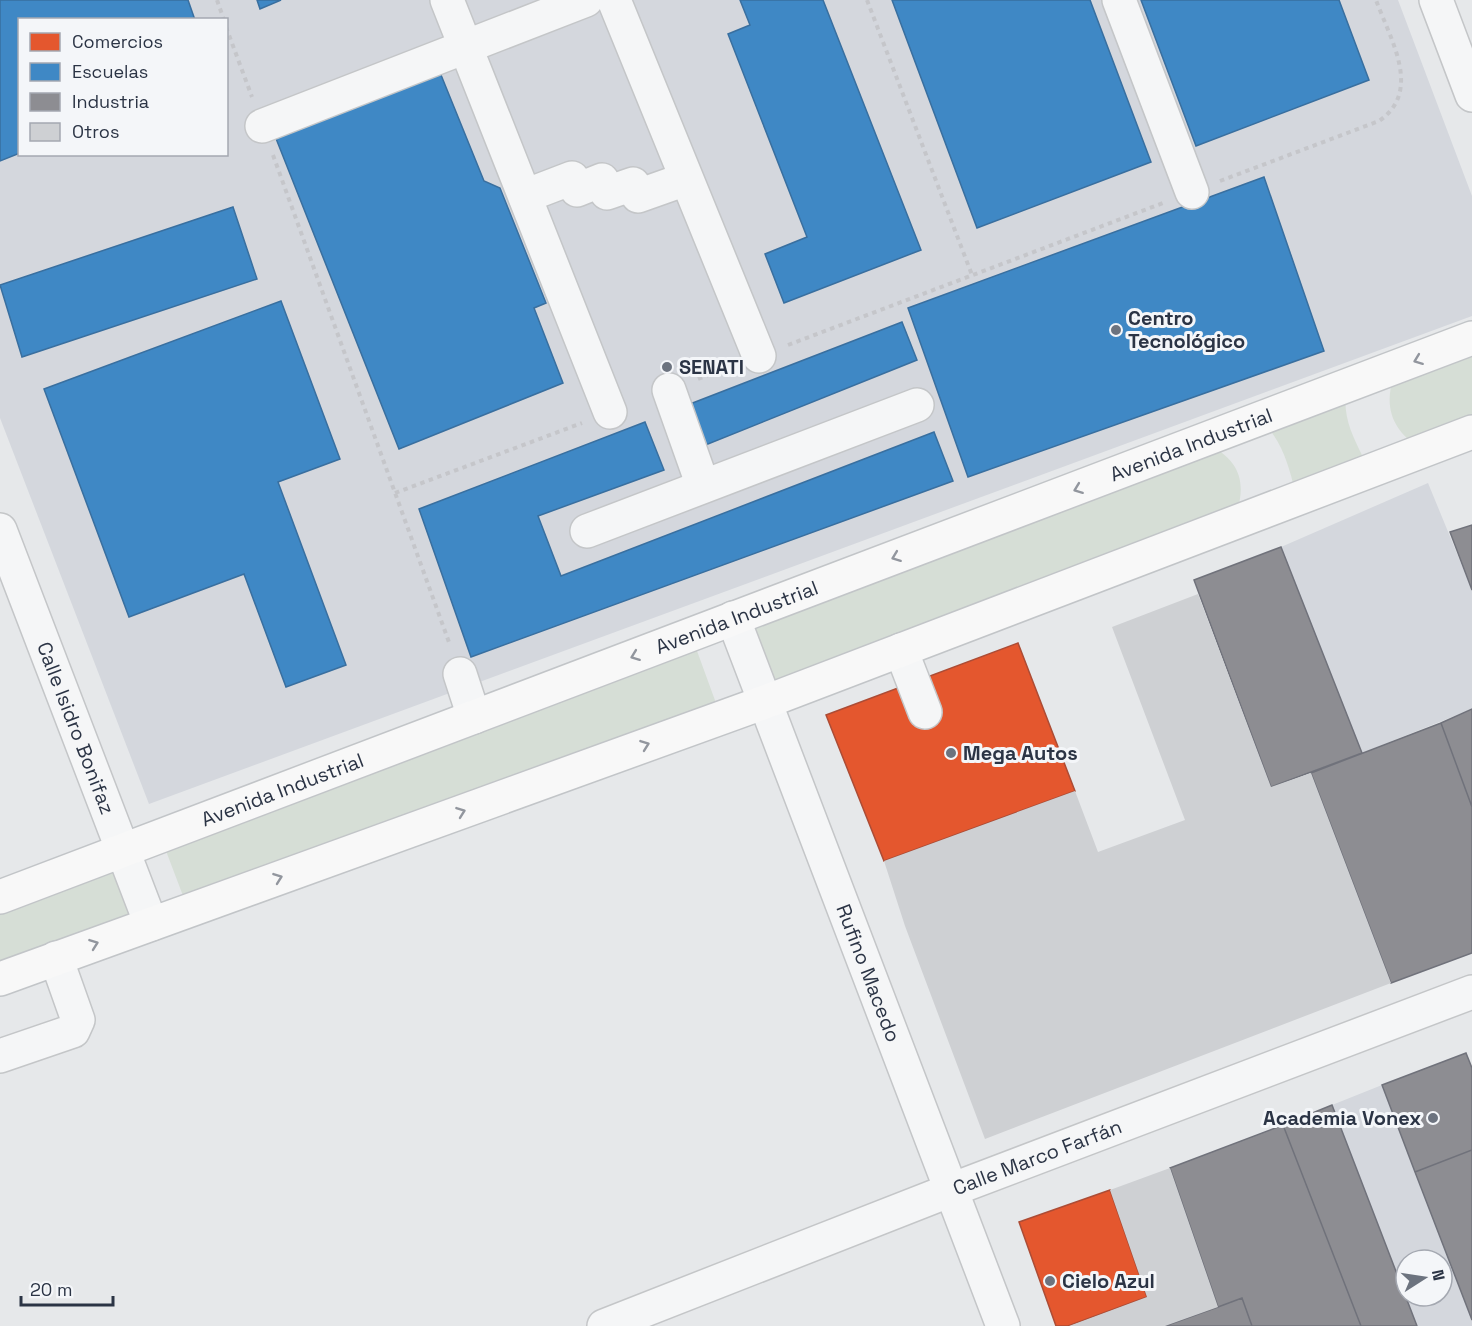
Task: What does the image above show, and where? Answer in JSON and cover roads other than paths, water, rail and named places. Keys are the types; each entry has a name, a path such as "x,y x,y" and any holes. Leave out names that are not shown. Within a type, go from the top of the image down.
{"main road":[{"name":"Avenida Industrial","path":"0,897 1472,338"},
{"path":"0,979 765,702 809,692 901,650 1018,611 1472,432"}],"street":[{"path":"447,0 610,412"},
{"path":"262,126 586,0"},
{"path":"614,0 759,356"},
{"path":"1119,0 1192,192"},
{"path":"1436,0 1472,95"},
{"path":"525,196 572,178 577,190 602,180 607,193 633,184 638,196 686,179"},
{"path":"669,390 704,486"},
{"path":"586,531 917,405"},
{"name":"Calle Isidro Bonifaz","path":"0,530 151,924"},
{"name":"Rufino Macedo","path":"733,618 1003,1326"},
{"path":"901,650 925,711"},
{"path":"460,674 474,717"},
{"path":"0,1056 73,1031 78,1020 56,958"},
{"name":"Calle Marco Farfán","path":"604,1326 951,1190 1472,992"}],"place":[{"name":"Centro Tecnológico","path":"1116,330"},
{"name":"SENATI","path":"667,367"},
{"name":"Mega Autos","path":"951,753"},
{"name":"Academia Vonex","path":"1433,1118"},
{"name":"Cielo Azul","path":"1050,1281"}]}
